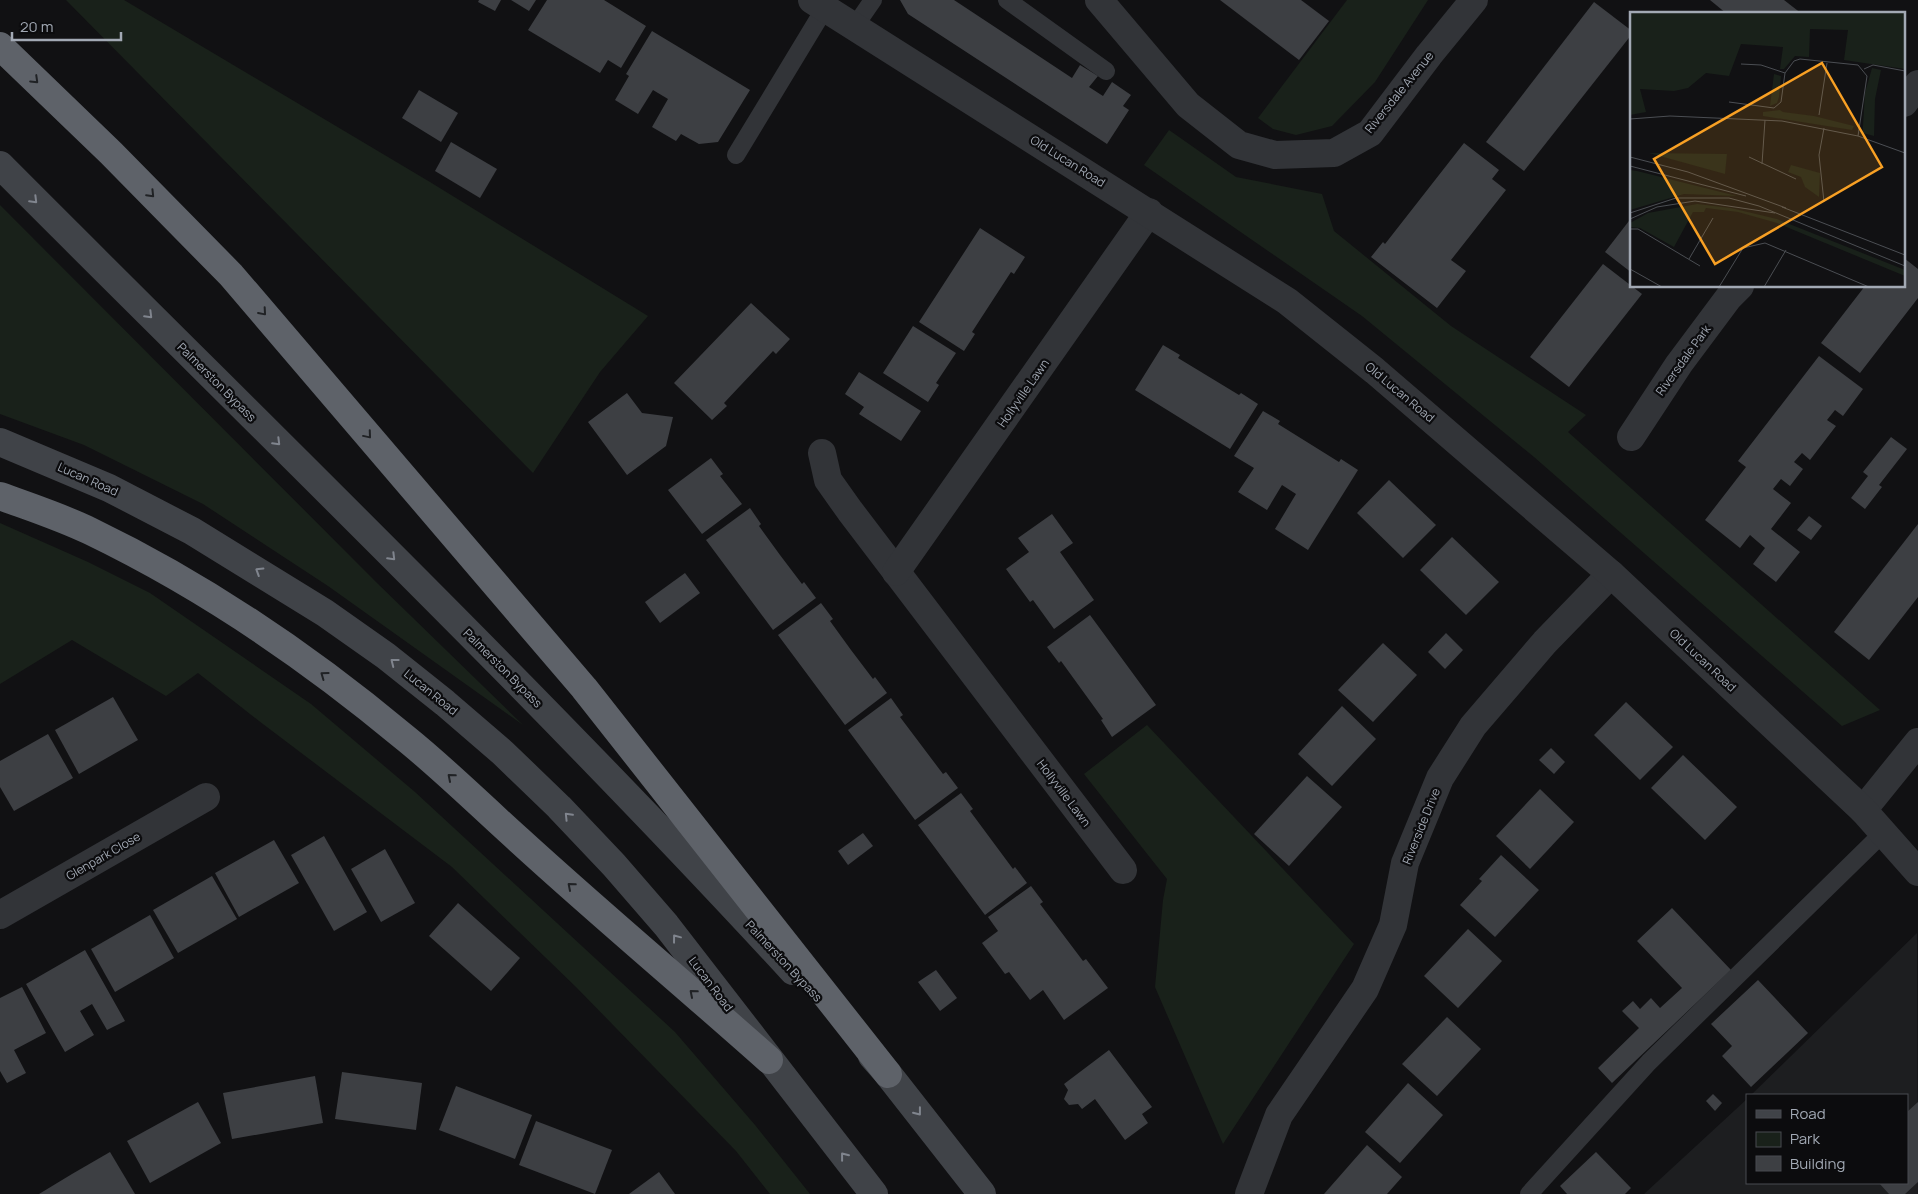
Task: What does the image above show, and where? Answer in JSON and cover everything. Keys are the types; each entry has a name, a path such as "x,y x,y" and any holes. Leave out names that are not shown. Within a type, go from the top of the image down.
{"highway":[{"path":"0,46 111,153 231,275 584,688 888,1074"},
{"path":"0,496 88,530 193,587 250,622 355,698 405,737 769,1060"}],"main road":[{"name":"Palmerston Bypass","path":"0,165 556,721 684,853 888,1074 982,1194"},
{"name":"Lucan Road","path":"0,442 109,488 192,531 325,613 386,656 438,697 503,753 559,807 614,865 666,925 769,1060"},
{"path":"769,1060 874,1194"}],"street":[{"name":"Riversdale Avenue","path":"1099,0 1188,105 1239,145 1275,155 1334,153 1370,133 1429,55 1474,0"},
{"name":"Old Lucan Road","path":"818,4 1287,301 1375,371 1611,574 1863,810 1918,872"},
{"path":"1906,100 1918,84"},
{"name":"Hollyville Lawn","path":"896,572 1149,212"},
{"name":"Riversdale Park","path":"1631,437 1679,364 1729,297 1738,288"},
{"name":"Hollyville Lawn","path":"822,453 828,480 1122,870"},
{"name":"Riverside Drive","path":"1249,1194 1279,1115 1365,989 1392,925 1405,862 1440,778 1473,726 1545,642 1611,574"},
{"path":"1863,810 1918,742"},
{"name":"Glenpark Close","path":"0,916 206,797"}],"lane":[{"path":"855,26 873,0"},
{"path":"1007,0 1106,71"},
{"path":"736,155 818,4"},
{"path":"1529,1194 1649,1062 1883,833"}],"shaded area":[{"path":"1917,933 1918,1194 1644,1194 1746,1100 1746,1184 1908,1184 1908,1094 1752,1094"}],"green space":[{"path":"66,0 124,0 430,182 648,316 600,372 533,473"},
{"path":"1347,0 1428,0 1375,82 1332,126 1296,135 1273,129 1258,118"},
{"path":"1169,130 1236,177 1322,194 1334,231 1451,326 1586,415 1568,432 1880,710 1842,726 1534,457 1362,316 1144,165"},
{"path":"0,205 376,582 523,725 328,586 203,504 84,445 0,414"},
{"path":"0,523 88,562 150,593 311,704 415,792 675,1032 755,1125 810,1194 770,1194 736,1151 576,987 452,867 198,673 166,696 72,640 0,684"},
{"path":"1147,725 1354,944 1223,1144 1155,987 1163,900 1167,879 1084,774"}],"building":[{"path":"479,0 501,0 495,11 478,2"},
{"path":"511,0 536,0 529,11"},
{"path":"547,0 604,0 646,26 621,68 608,60 600,73 528,30"},
{"path":"900,0 954,0 1072,78 1080,65 1098,76 1089,87 1103,96 1112,82 1131,95 1123,106 1129,110 1107,144 908,14"},
{"path":"1220,0 1301,0 1329,21 1299,60"},
{"path":"1710,0 1784,0 1799,12 1725,12"},
{"path":"1594,2 1630,29 1630,37 1524,171 1486,142"},
{"path":"652,31 750,90 718,142 699,144 681,134 676,141 652,127 668,99 653,90 638,114 615,100 629,76 626,74"},
{"path":"419,90 458,113 441,142 402,118"},
{"path":"451,142 497,169 480,198 435,171"},
{"path":"1464,143 1499,170 1492,179 1506,190 1451,260 1466,271 1437,308 1371,257 1383,242 1385,244"},
{"path":"1630,220 1630,271 1605,252"},
{"path":"980,228 1025,257 1014,274 1011,272 972,332 975,334 964,351 919,322"},
{"path":"1906,260 1918,269 1918,298 1860,373 1821,343 1863,288 1906,288"},
{"path":"1603,264 1630,285 1630,288 1634,288 1642,294 1569,387 1530,357"},
{"path":"751,303 790,339 776,354 773,351 724,403 727,406 712,420 674,383"},
{"path":"913,326 956,353 936,383 939,385 928,402 883,373"},
{"path":"1163,345 1180,355 1178,358 1239,395 1241,393 1258,404 1230,449 1135,390"},
{"path":"1819,356 1863,389 1843,416 1835,410 1827,420 1836,426 1810,460 1802,453 1794,462 1803,469 1790,486 1781,479 1773,489 1791,503 1771,529 1800,552 1776,582 1753,564 1765,548 1750,535 1740,548 1705,520 1746,467 1738,461"},
{"path":"859,372 921,411 901,441 859,414 864,407 845,394"},
{"path":"627,393 642,413 673,417 666,446 627,475 588,422"},
{"path":"1263,411 1280,421 1278,424 1339,462 1341,459 1358,470 1308,550 1275,529 1296,494 1282,485 1267,510 1238,492 1254,468 1234,456"},
{"path":"1891,437 1907,449 1879,485 1882,487 1865,509 1851,498 1868,476 1863,472"},
{"path":"711,458 723,474 720,476 742,504 702,534 668,490"},
{"path":"1389,480 1436,525 1403,558 1357,513"},
{"path":"750,508 761,524 759,526 780,555 802,584 804,582 816,598 773,630 706,540"},
{"path":"1052,514 1073,543 1060,552 1094,600 1054,629 1033,600 1030,602 1006,569 1029,552 1018,538"},
{"path":"1809,516 1822,526 1811,540 1797,530"},
{"path":"1918,524 1918,597 1869,660 1834,632"},
{"path":"1452,537 1499,582 1466,615 1420,570"},
{"path":"685,573 700,593 660,623 645,602"},
{"path":"821,603 833,619 830,621 851,650 873,679 875,677 887,693 845,725 778,635"},
{"path":"1090,615 1156,705 1112,737 1101,720 1103,719 1061,661 1059,663 1047,647"},
{"path":"1446,633 1463,650 1445,669 1428,652"},
{"path":"1383,643 1417,675 1373,722 1338,690"},
{"path":"113,697 138,740 79,774 55,730"},
{"path":"891,698 903,715 900,717 943,774 946,772 958,788 915,820 848,730"},
{"path":"1626,702 1673,747 1640,780 1594,735"},
{"path":"1342,706 1376,739 1332,786 1298,754"},
{"path":"48,734 73,778 14,811 0,787 0,761"},
{"path":"1551,748 1565,762 1554,774 1539,760"},
{"path":"1683,755 1737,807 1705,840 1651,788"},
{"path":"1307,776 1342,807 1289,866 1254,834"},
{"path":"1540,789 1574,822 1530,869 1496,836"},
{"path":"961,793 973,809 970,811 1013,869 1015,867 1027,883 985,915 918,825"},
{"path":"863,833 873,846 848,865 838,851"},
{"path":"324,836 367,912 334,931 291,855"},
{"path":"274,840 299,883 239,917 215,873"},
{"path":"385,849 415,903 381,922 351,869"},
{"path":"1501,855 1539,890 1495,937 1460,905 1482,881 1479,879"},
{"path":"212,876 237,919 178,953 153,910"},
{"path":"1031,886 1043,902 1040,904 1083,961 1086,959 1108,988 1064,1020 1043,990 1030,1000 1009,972 1005,974 982,943 998,931 988,917"},
{"path":"458,903 520,958 491,991 429,936"},
{"path":"1672,908 1731,970 1612,1083 1598,1068 1639,1028 1622,1011 1633,1001 1640,1009 1651,998 1660,1008 1682,988 1637,941"},
{"path":"150,915 174,958 115,992 91,949"},
{"path":"1468,929 1502,961 1458,1008 1424,976"},
{"path":"85,950 125,1021 107,1030 92,1004 80,1011 94,1035 65,1052 26,984"},
{"path":"936,970 957,998 940,1011 918,982"},
{"path":"1758,980 1808,1033 1751,1087 1722,1056 1732,1046 1711,1024"},
{"path":"22,987 46,1033 14,1050 26,1073 7,1083 0,1071 0,998"},
{"path":"1447,1017 1481,1049 1437,1096 1402,1064"},
{"path":"1109,1050 1152,1107 1142,1114 1148,1123 1125,1140 1095,1099 1082,1109 1078,1104 1069,1105 1064,1099 1068,1090 1064,1084"},
{"path":"342,1072 422,1083 416,1130 335,1119"},
{"path":"315,1076 323,1123 232,1139 223,1093"},
{"path":"1408,1083 1443,1115 1400,1163 1365,1132"},
{"path":"456,1086 532,1115 515,1159 439,1130"},
{"path":"1713,1094 1722,1103 1715,1111 1706,1101"},
{"path":"198,1102 221,1143 150,1183 127,1141"},
{"path":"1918,1102 1918,1182 1905,1194 1889,1194 1880,1184 1908,1184 1908,1111"},
{"path":"536,1121 612,1150 595,1194 519,1165"},
{"path":"1367,1145 1402,1177 1387,1194 1324,1194"},
{"path":"110,1152 135,1194 39,1194 72,1174"},
{"path":"1596,1152 1631,1188 1625,1194 1567,1194 1560,1186"},
{"path":"659,1172 675,1194 629,1194"}]}
